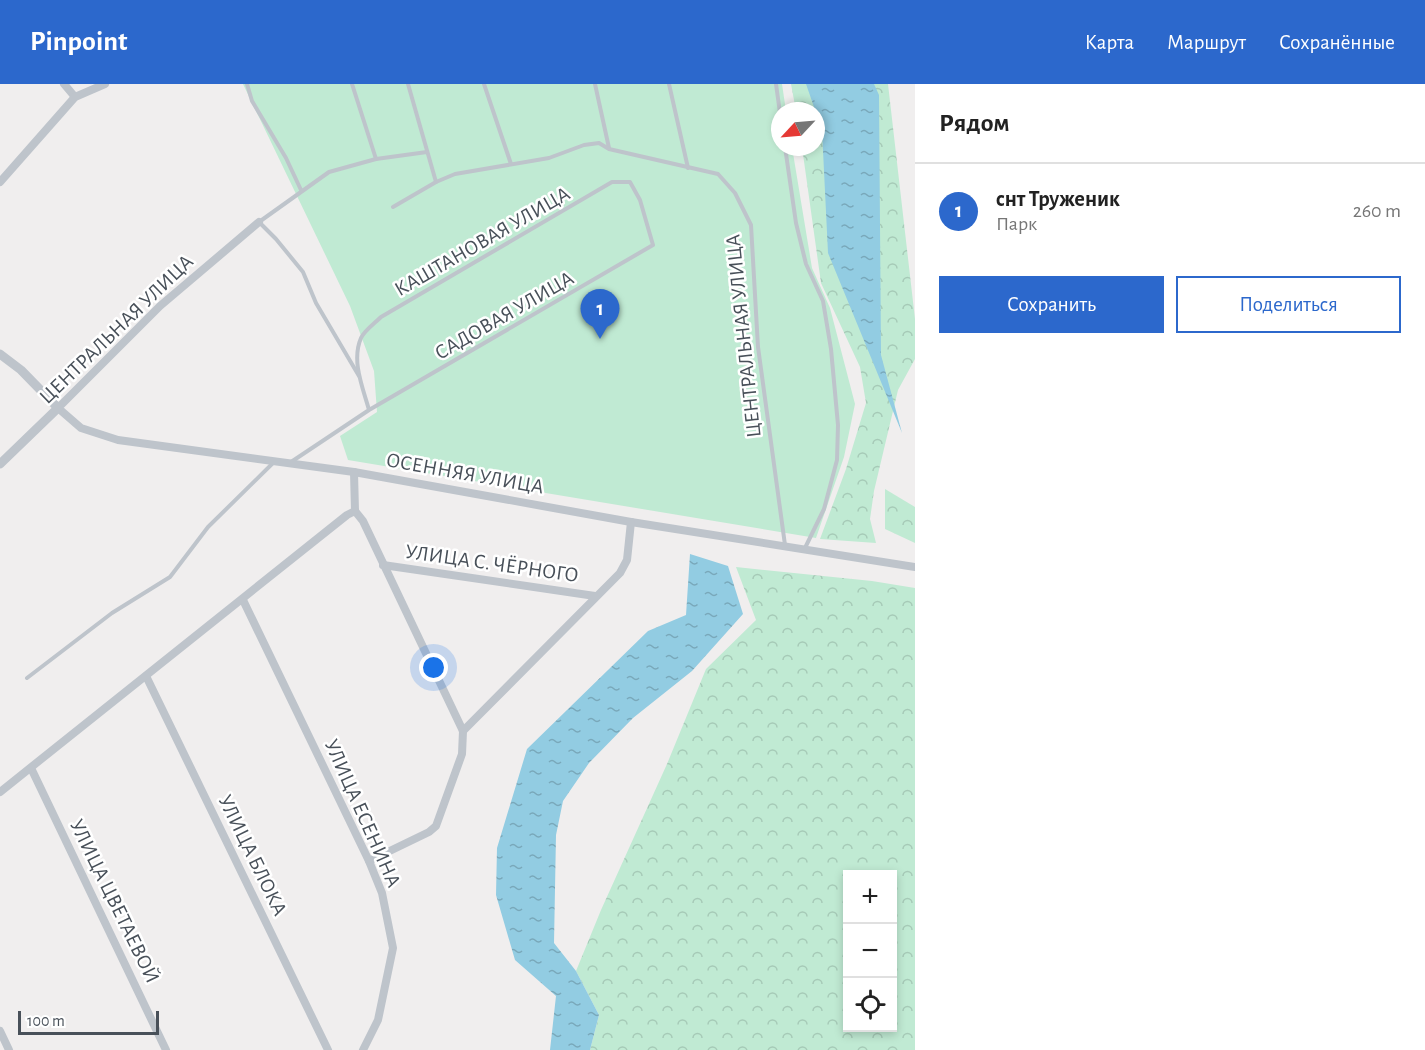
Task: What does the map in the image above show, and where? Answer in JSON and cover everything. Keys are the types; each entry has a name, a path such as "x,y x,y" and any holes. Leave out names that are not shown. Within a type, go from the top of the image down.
{"street":[{"path":"64,84 75,97"},
{"path":"0,182 75,97 105,84"},
{"name":"ЦЕНТРАЛЬНАЯ УЛИЦА","path":"0,464 160,306 259,222"},
{"path":"0,354 21,370 58,408"},
{"name":"ОСЕННЯЯ УЛИЦА","path":"58,408 81,428 118,440 354,471 631,522 915,567"},
{"path":"354,471 355,511 363,521 463,731 462,754 436,826 429,832 369,861"},
{"path":"0,792 347,515 355,511"},
{"path":"463,731 620,573 627,560 631,522"},
{"name":"УЛИЦА С. ЧЁРНОГО","path":"383,565 595,596"},
{"name":"УЛИЦА ЕСЕНИНА","path":"243,600 369,861 382,893 393,948 378,1020 363,1050"},
{"name":"УЛИЦА БЛОКА","path":"146,676 328,1050"},
{"name":"УЛИЦА ЦВЕТАЕВОЙ","path":"31,768 166,1050"},
{"path":"0,1031 9,1050"}],"lane":[{"path":"247,84 252,101 286,158 301,190"},
{"path":"352,84 376,159"},
{"path":"408,84 436,182"},
{"path":"484,84 511,164"},
{"path":"594,84 609,149"},
{"path":"669,84 688,168"},
{"path":"776,84 778,102"},
{"name":"ЦЕНТРАЛЬНАЯ УЛИЦА","path":"393,207 436,182 455,174 549,158 599,142 609,149 718,174 735,193 751,225 758,347 785,548"},
{"path":"359,377 316,303 303,272 276,238 259,222 329,172 376,159 427,152"},
{"path":"786,156 796,223 806,264 823,301 831,349 838,425 837,460 824,510 804,550"},
{"name":"КАШТАНОВАЯ УЛИЦА","path":"369,410 359,377 357,355 361,337 381,317 612,182 630,182 640,200 653,245"},
{"name":"САДОВАЯ УЛИЦА","path":"369,410 653,245"},
{"path":"291,462 369,410"},
{"path":"27,678 112,613 170,577 208,527 275,460"}],"green space":[{"path":"243,84 782,84 785,102 771,102 771,156 793,156 812,268 830,308 855,404 844,457 816,538 348,460 340,436 377,412 374,371 350,306"},
{"path":"791,84 888,84 915,319 915,359 898,390 874,491 870,519 876,543 820,539 846,469 866,403 860,367 821,283 803,156 825,156 825,102 794,102"},
{"path":"885,489 915,507 915,543 885,529"},
{"path":"736,567 872,581 915,588 915,1050 590,1050 599,1015 576,971 706,669 756,620"}],"water":[{"path":"806,84 874,84 879,95 881,355 902,433 828,253 823,156 825,102 812,102"},
{"path":"690,554 728,566 743,614 692,671 633,718 589,763 563,801 556,835 554,943 576,971 599,1015 590,1050 550,1050 556,996 515,960 496,895 497,848 527,749 648,631 686,615"}],"place":[{"name":"снт Труженик","path":"600,339"}]}
